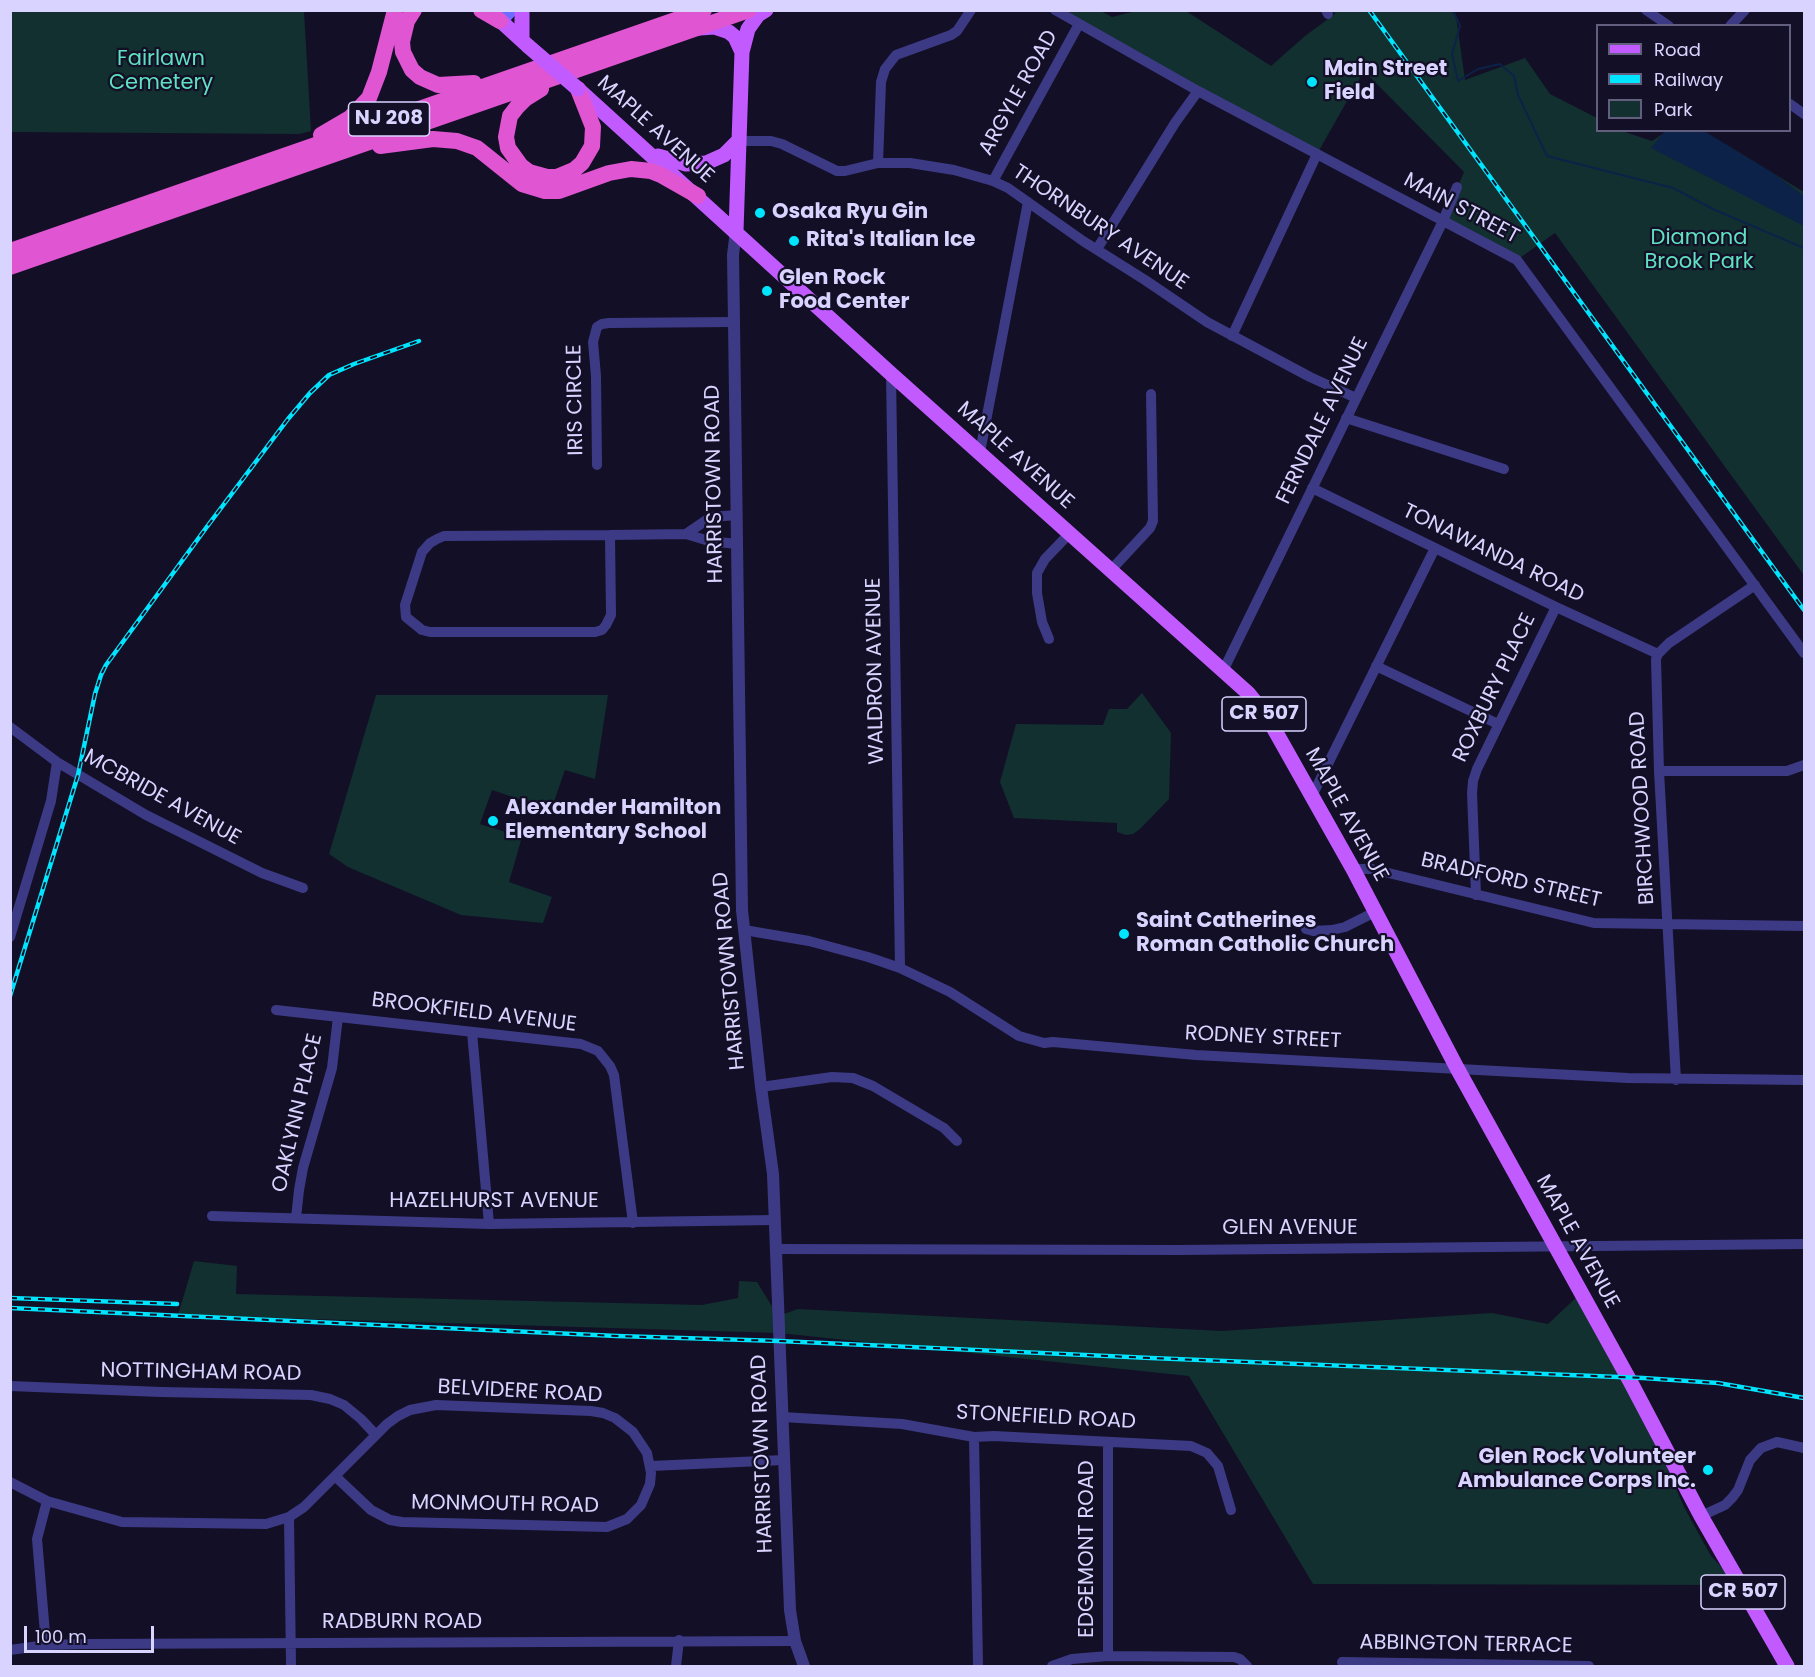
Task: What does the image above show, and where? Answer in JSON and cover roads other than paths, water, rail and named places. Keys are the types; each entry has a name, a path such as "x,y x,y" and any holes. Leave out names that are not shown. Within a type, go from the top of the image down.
{"highway":[{"path":"208,182 325,133 350,118 375,86 395,10"},
{"path":"414,10 403,31 403,52 412,70 429,82 449,85 474,83 570,56"},
{"path":"481,10 500,14"},
{"path":"656,27 681,10"},
{"name":"NJ 208","path":"10,251 704,10"},
{"name":"NJ 208","path":"10,267 749,10"},
{"path":"578,89 594,127 592,146 588,155 574,170 557,177 529,172 520,166 508,148 506,137 510,116 525,99 536,92 601,62"},
{"path":"284,172 400,142 445,140 457,141 477,148 511,176 533,189 559,191 609,173 641,169 662,175 698,196"}],"main road":[{"path":"522,10 525,43"},
{"name":"HARRISTOWN ROAD","path":"736,231 742,52 748,29 758,15 766,10"},
{"name":"MAPLE AVENUE","path":"500,14 525,43 648,151 891,373 1248,693 1261,709 1274,727 1353,869 1456,1068 1630,1382 1701,1516 1787,1666"},
{"path":"694,29 714,27 729,32 735,37 742,52"},
{"path":"648,151 676,162 695,165 716,160 738,141"}],"street":[{"path":"878,163 881,82 885,69 896,55 957,32 971,10"},
{"name":"MAIN STREET","path":"1055,10 1198,91 1517,260 1804,653"},
{"path":"1646,10 1666,24"},
{"path":"1732,24 1745,10"},
{"name":"ARGYLE ROAD","path":"993,181 1079,24"},
{"path":"1097,249 1175,123 1198,91"},
{"path":"1791,105 1804,114"},
{"name":"THORNBURY AVENUE","path":"738,141 771,141 782,144 837,171 878,163 910,163 931,165 993,181 1008,188 1207,322 1310,377 1356,398"},
{"path":"1232,336 1317,154"},
{"name":"FERNDALE AVENUE","path":"1223,671 1443,221 1457,187"},
{"path":"980,452 1028,202"},
{"name":"HARRISTOWN ROAD","path":"736,231 733,255 741,862 744,930 773,1174 790,1610 795,1641 804,1666"},
{"name":"IRIS CIRCLE","path":"597,465 596,376 593,342 597,327 609,323 734,322"},
{"name":"WALDRON AVENUE","path":"891,373 900,968"},
{"path":"1111,570 1150,528 1153,521 1151,394"},
{"path":"1346,418 1504,469"},
{"name":"TONAWANDA ROAD","path":"1312,489 1658,654"},
{"path":"686,534 711,517 737,515"},
{"path":"1049,639 1042,622 1037,593 1037,573 1046,559 1070,533"},
{"path":"610,534 611,615 606,626 595,632 430,632 422,630 406,617 405,605 422,552 430,543 444,536 610,534 686,534 709,541 737,544"},
{"path":"1312,796 1435,548"},
{"path":"1658,654 1668,643 1755,585"},
{"name":"ROXBURY PLACE","path":"1476,895 1473,781 1498,724 1556,607"},
{"name":"BIRCHWOOD ROAD","path":"1658,654 1656,666 1659,771 1676,1080"},
{"path":"1376,666 1498,724"},
{"name":"MCBRIDE AVENUE","path":"10,727 57,762 165,826 262,873 303,888"},
{"path":"10,937 51,801 57,762"},
{"path":"1659,771 1787,771 1804,765"},
{"name":"BRADFORD STREET","path":"1353,869 1372,869 1594,923 1804,926"},
{"path":"1306,928 1313,931 1345,927 1375,912"},
{"name":"RODNEY STREET","path":"744,930 809,941 900,968 950,993 1019,1036 1044,1043 1196,1055 1676,1080 1804,1080"},
{"name":"BROOKFIELD AVENUE","path":"276,1010 581,1044 598,1051 610,1066 615,1084 633,1223"},
{"name":"OAKLYNN PLACE","path":"296,1218 303,1168 332,1068 338,1017"},
{"path":"472,1032 489,1224"},
{"path":"761,1087 831,1077 853,1078 873,1086 944,1128 957,1141"},
{"name":"HAZELHURST AVENUE","path":"212,1216 489,1224 775,1220"},
{"name":"GLEN AVENUE","path":"777,1249 1178,1250 1804,1244"},
{"name":"NOTTINGHAM ROAD","path":"10,1386 311,1395 344,1405 362,1419 376,1435"},
{"name":"BELVIDERE ROAD","path":"289,1517 304,1508 376,1435 398,1416 410,1410 430,1406 591,1411 615,1418 633,1432 641,1442 651,1466"},
{"name":"STONEFIELD ROAD","path":"782,1417 902,1424 974,1437 1191,1446 1208,1453 1218,1466 1230,1509"},
{"path":"974,1437 978,1666"},
{"name":"EDGEMONT ROAD","path":"1108,1442 1108,1656"},
{"path":"1701,1516 1725,1505 1732,1498 1738,1490 1750,1460 1761,1448 1777,1442 1804,1448"},
{"path":"651,1466 784,1460"},
{"name":"MONMOUTH ROAD","path":"335,1476 371,1510 390,1520 607,1527 627,1519 641,1505 650,1484 651,1466"},
{"path":"10,1482 47,1501 122,1522 266,1524 289,1517 291,1666"},
{"path":"46,1646 38,1539 47,1501"},
{"path":"676,1666 679,1640"},
{"name":"RADBURN ROAD","path":"10,1650 46,1646 291,1643 795,1641"},
{"path":"1052,1666 1072,1659 1108,1656 1234,1657 1247,1666"},
{"name":"ABBINGTON TERRACE","path":"1342,1662 1589,1666"}],"water":[{"path":"1664,132 1706,132 1773,173 1804,196 1804,226 1651,148"}],"waterway":[{"path":"1453,10 1460,26 1452,54 1458,81 1478,69 1500,64 1514,76 1518,95 1547,156 1673,188 1715,210 1804,248"}],"railway":[{"path":"1369,10 1804,610"},
{"path":"10,996 78,775 95,694 106,665 206,528 310,393 329,375 419,341"},
{"path":"10,1298 177,1304"},
{"path":"10,1308 617,1336 1643,1378 1718,1383 1804,1398"}],"place":[{"name":"Main Street Field","path":"1312,82"},
{"name":"Osaka Ryu Gin","path":"760,213"},
{"name":"Rita's Italian Ice","path":"794,241"},
{"name":"Glen Rock Food Center","path":"767,291"},
{"name":"Alexander Hamilton Elementary School","path":"493,821"},
{"name":"Saint Catherines Roman Catholic Church","path":"1124,934"},
{"name":"Glen Rock Volunteer Ambulance Corps Inc.","path":"1708,1470"}],"park label":[{"name":"Fairlawn Cemetery","path":"161,72"},
{"name":"Diamond Brook Park","path":"1699,251"}]}
